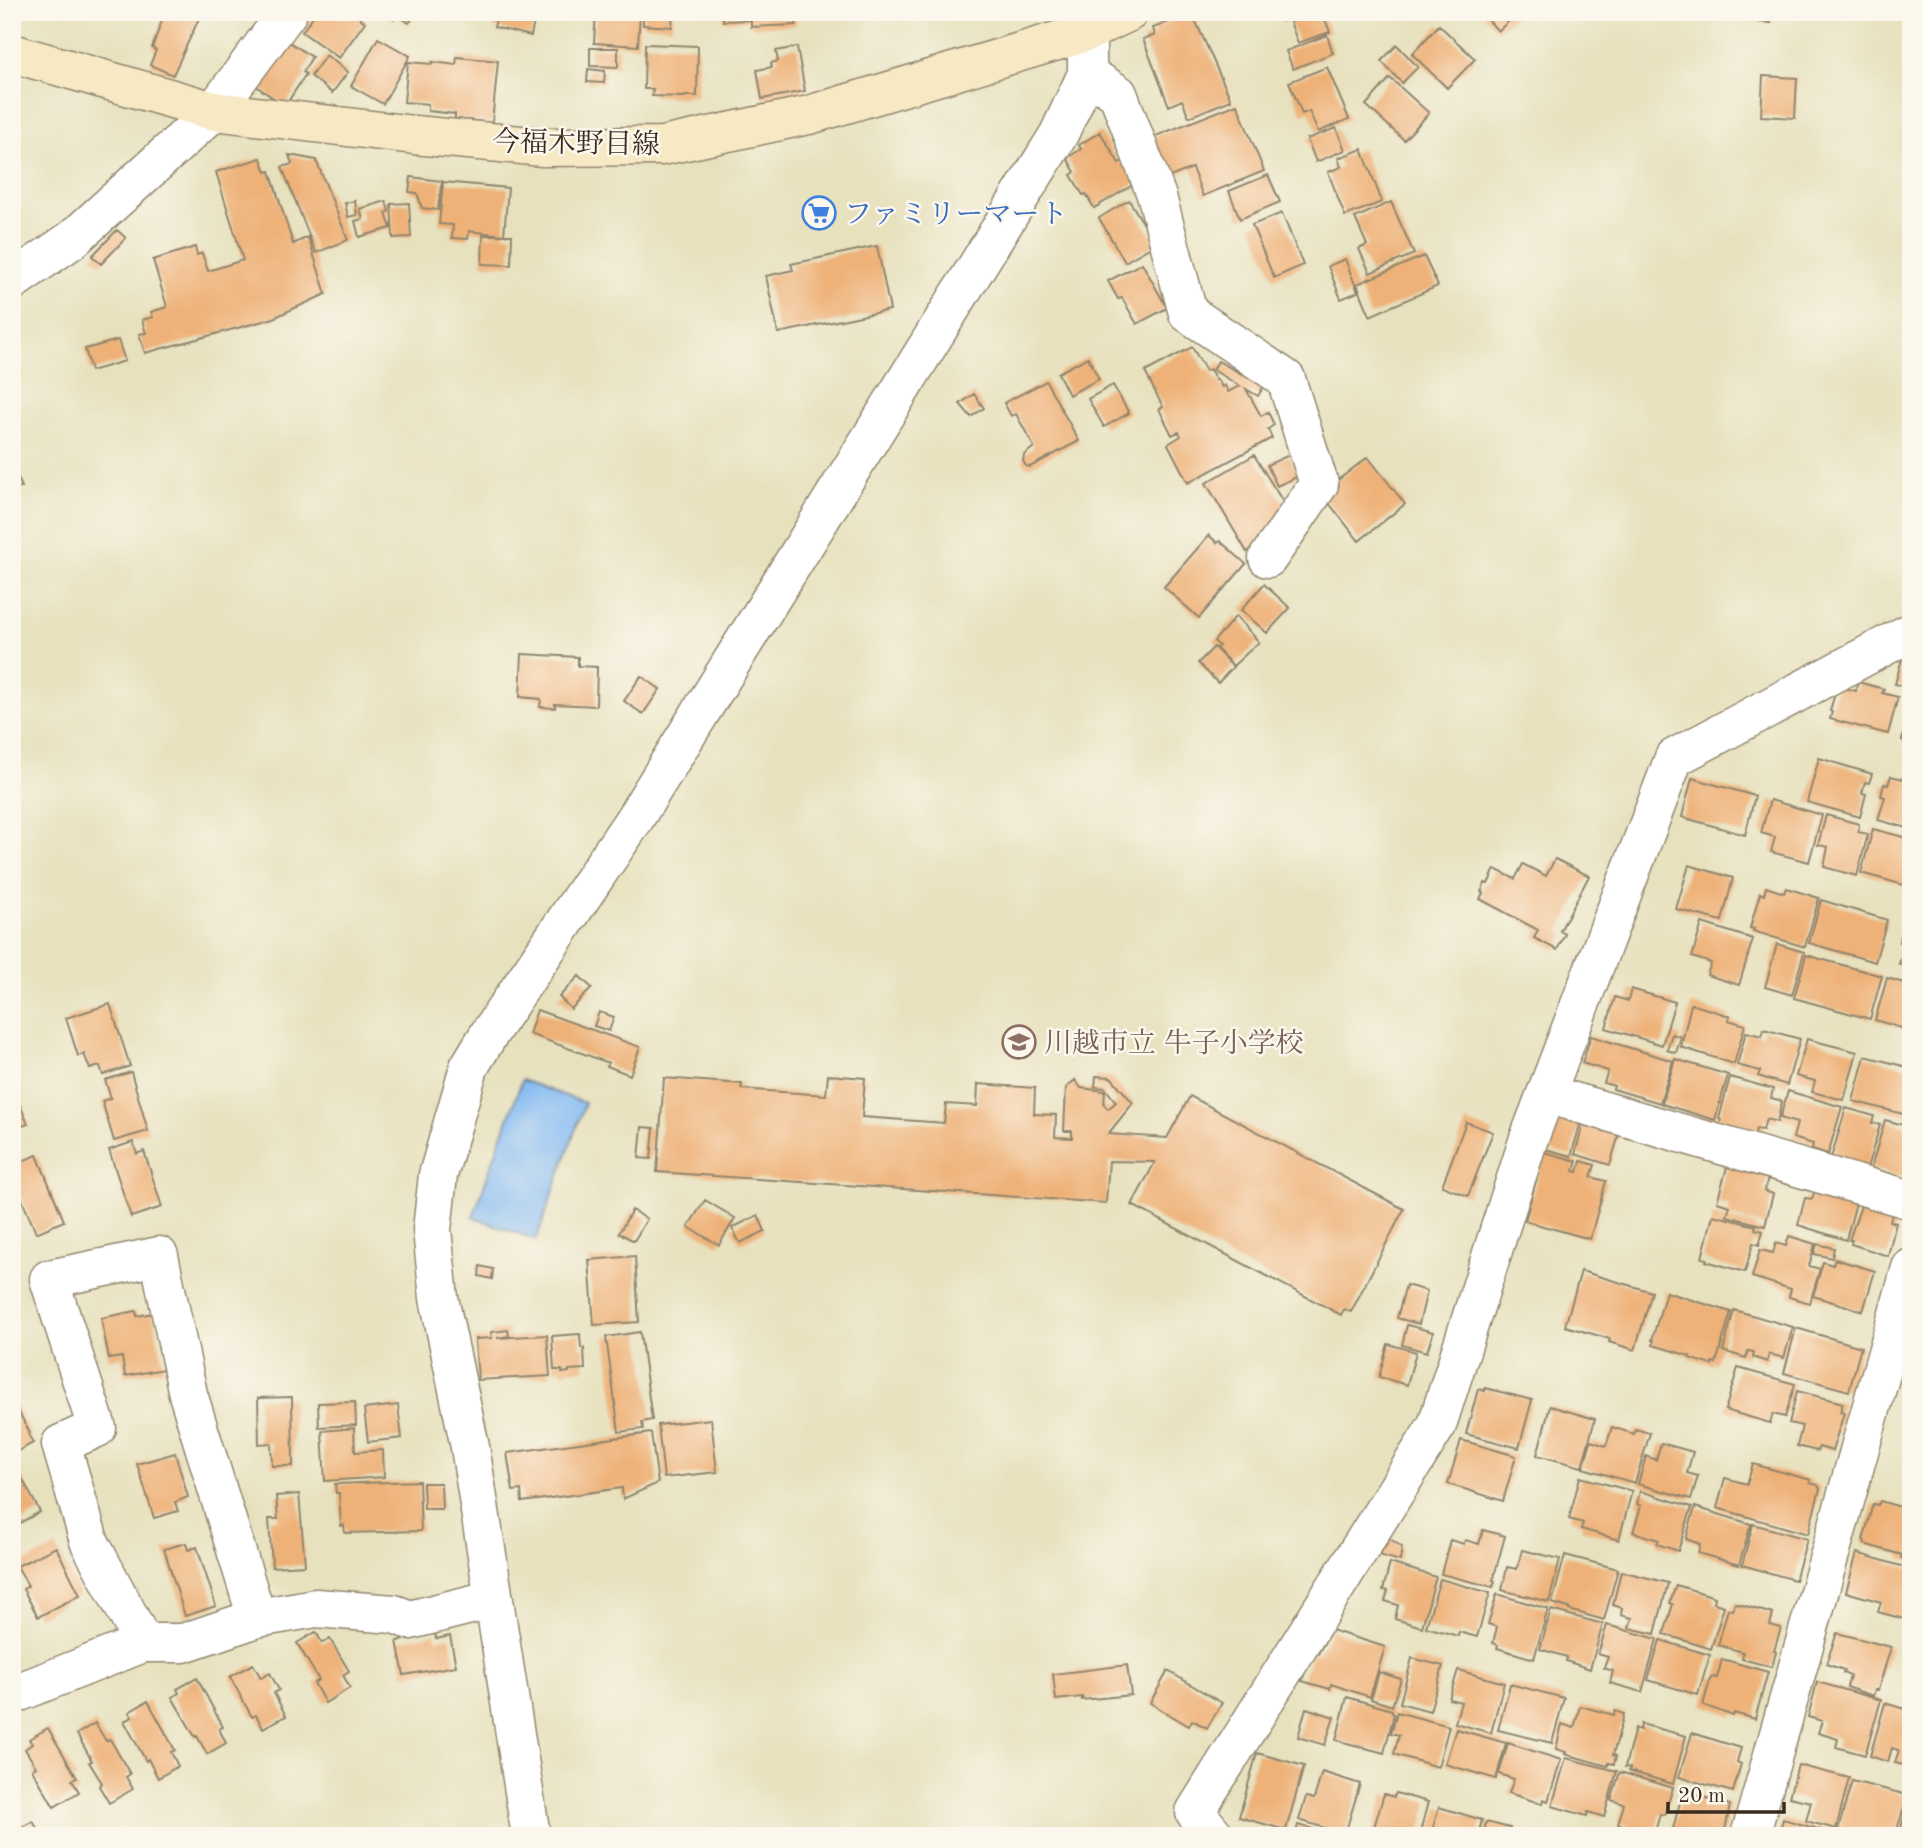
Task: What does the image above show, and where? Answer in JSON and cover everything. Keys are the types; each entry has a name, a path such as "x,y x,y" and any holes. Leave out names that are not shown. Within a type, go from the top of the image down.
{"main road":[{"name":"今福木野目線","path":"12,53 214,111 414,135 543,147 662,146 809,115 1087,32 1129,12"}],"street":[{"path":"12,281 73,239 214,111 288,12"},
{"path":"531,1836 470,1447 439,1298 432,1230 438,1175 469,1067 635,818 1059,134 1087,74 1087,32"},
{"path":"1087,74 1118,94 1157,197 1188,313 1286,379 1319,484 1268,558"},
{"path":"1215,1836 1195,1812 1437,1425 1528,1142 1674,758 1911,632"},
{"path":"1546,1094 1911,1200"},
{"path":"143,1643 89,1541 61,1444 97,1428 50,1279 159,1256 188,1394 257,1618"},
{"path":"1750,1836 1900,1346 1911,1268"},
{"path":"12,1695 143,1643 183,1643 257,1618 316,1608 394,1614 410,1620 494,1599"}],"water":[{"path":"522,1080 585,1103 536,1240 473,1217"}],"building":[{"path":"146,12 202,12 173,75 150,65 156,50 152,48 162,20"},
{"path":"316,12 352,12 365,22 339,58 302,32"},
{"path":"384,12 417,12 409,23 397,15 394,19"},
{"path":"498,12 536,12 531,36 494,27"},
{"path":"596,12 640,12 638,46 594,43"},
{"path":"643,12 673,12 672,27 643,25"},
{"path":"723,12 796,12 796,25 751,27 751,20 723,21"},
{"path":"1278,12 1322,12 1330,32 1298,43 1289,19 1281,21"},
{"path":"1481,12 1519,12 1498,31"},
{"path":"1759,12 1773,12 1771,23 1759,22"},
{"path":"1192,13 1231,100 1189,117 1182,100 1169,106 1143,39 1155,35 1153,28"},
{"path":"1439,25 1475,59 1447,88 1412,54"},
{"path":"1327,35 1333,53 1293,69 1286,51"},
{"path":"378,38 410,56 383,104 351,86"},
{"path":"286,40 312,57 303,72 306,74 285,106 256,86"},
{"path":"645,44 698,46 697,96 652,96 653,89 644,89"},
{"path":"1397,45 1418,67 1402,83 1381,61"},
{"path":"797,47 805,91 762,99 757,70 772,67 771,63 778,61 776,51"},
{"path":"590,48 618,48 618,67 590,66"},
{"path":"326,55 348,72 332,93 311,76"},
{"path":"457,57 498,61 492,123 455,119 455,114 428,111 428,104 404,102 408,62 456,65"},
{"path":"1327,67 1349,119 1318,132 1309,111 1302,114 1289,82"},
{"path":"588,69 605,71 604,83 587,82"},
{"path":"1763,76 1797,78 1795,118 1761,116"},
{"path":"1390,78 1429,113 1404,140 1366,105"},
{"path":"1237,104 1264,171 1203,196 1192,168 1165,179 1148,139"},
{"path":"1336,128 1345,150 1316,162 1307,139"},
{"path":"1100,132 1119,163 1123,161 1136,183 1094,208 1071,175 1075,172 1067,158 1081,149 1079,145"},
{"path":"1362,149 1382,202 1345,216 1328,172 1341,167 1338,158"},
{"path":"289,155 316,160 348,240 316,253 282,167 292,164"},
{"path":"261,158 266,172 270,171 293,244 308,237 326,294 271,319 145,353 139,334 146,333 142,320 153,317 151,312 167,307 153,260 195,247 197,255 202,253 208,271 243,260 216,172"},
{"path":"1268,175 1280,202 1240,219 1229,191"},
{"path":"411,177 442,181 438,210 422,208 417,193 409,192"},
{"path":"443,182 508,188 504,235 469,231 468,239 452,238 453,225 439,224"},
{"path":"1129,200 1156,244 1125,262 1099,218"},
{"path":"355,201 357,215 348,217 345,203"},
{"path":"386,201 389,211 386,213 391,228 359,237 355,221 363,219 360,209"},
{"path":"1391,202 1414,254 1370,273 1359,249 1367,245 1355,218"},
{"path":"409,203 411,237 393,238 391,204"},
{"path":"1282,213 1303,265 1274,278 1252,225"},
{"path":"117,230 126,238 101,264 92,256"},
{"path":"483,235 512,235 511,265 482,264"},
{"path":"877,246 890,310 778,333 766,276 793,270 791,264"},
{"path":"1424,256 1438,286 1370,316 1357,284"},
{"path":"1345,259 1358,292 1341,299 1328,266"},
{"path":"1142,263 1167,308 1137,324 1122,298 1118,299 1108,281"},
{"path":"118,340 125,361 91,371 85,349"},
{"path":"1192,347 1206,371 1210,369 1228,392 1240,386 1213,370 1218,361 1264,386 1258,396 1246,389 1261,416 1268,412 1274,425 1268,429 1272,438 1188,483 1168,444 1181,436 1179,432 1172,435 1159,409 1163,407 1145,372"},
{"path":"1088,357 1099,379 1069,395 1058,373"},
{"path":"1046,381 1079,441 1030,467 1023,461 1024,455 1034,447 1016,414 1011,416 1004,403"},
{"path":"1113,385 1129,413 1104,427 1088,399"},
{"path":"974,394 984,408 971,417 960,404"},
{"path":"1254,455 1288,510 1258,545 1247,552 1206,483"},
{"path":"1289,455 1299,476 1277,486 1267,465"},
{"path":"1368,457 1405,504 1359,541 1321,493"},
{"path":"12,465 22,487 12,491"},
{"path":"1209,535 1246,564 1199,618 1164,587"},
{"path":"1264,584 1290,608 1267,633 1241,610"},
{"path":"1236,616 1259,642 1233,666 1216,648 1219,646 1214,641"},
{"path":"1214,647 1233,667 1218,683 1198,663"},
{"path":"1904,652 1911,654 1911,688 1895,684"},
{"path":"522,654 578,657 578,666 597,667 596,706 555,704 555,708 540,707 541,699 520,697"},
{"path":"641,676 660,689 643,714 624,701"},
{"path":"1858,682 1884,689 1882,693 1898,697 1888,734 1830,719 1837,686 1856,691"},
{"path":"1909,700 1911,743 1902,740 1908,718 1904,716"},
{"path":"1819,758 1872,774 1869,783 1865,782 1862,793 1866,794 1860,817 1807,802"},
{"path":"1891,776 1911,781 1911,829 1878,820 1885,797 1881,796 1884,784 1888,785"},
{"path":"1692,778 1755,796 1745,835 1682,817"},
{"path":"1770,800 1822,815 1809,862 1771,852 1775,837 1761,833"},
{"path":"1826,815 1859,824 1858,832 1868,834 1857,876 1824,867 1828,847 1818,845"},
{"path":"1873,829 1911,839 1911,887 1861,873"},
{"path":"1555,859 1589,876 1560,931 1565,934 1557,950 1534,938 1538,930 1480,899 1485,883 1488,884 1495,869 1515,879 1523,864 1546,876"},
{"path":"1689,865 1733,878 1722,921 1676,909"},
{"path":"1766,887 1784,893 1786,888 1819,898 1805,947 1750,928 1760,893 1764,895"},
{"path":"1821,900 1887,920 1875,962 1809,943"},
{"path":"1702,923 1753,939 1739,985 1707,975 1711,963 1692,957"},
{"path":"1905,924 1911,925 1911,967 1899,964 1905,944 1899,942"},
{"path":"1777,944 1804,952 1792,995 1765,987"},
{"path":"1806,955 1882,976 1870,1019 1794,998"},
{"path":"579,976 592,988 571,1009 559,997"},
{"path":"1887,978 1911,985 1911,1031 1875,1020"},
{"path":"1631,989 1675,1002 1662,1045 1606,1028 1615,997 1628,1001"},
{"path":"110,1004 130,1066 103,1075 100,1066 90,1069 84,1054 78,1056 66,1018"},
{"path":"1691,1004 1730,1016 1728,1020 1745,1025 1734,1064 1681,1047"},
{"path":"537,1010 640,1047 630,1075 607,1066 609,1063 529,1034"},
{"path":"599,1012 614,1017 609,1031 594,1026"},
{"path":"1764,1029 1800,1039 1787,1085 1758,1076 1760,1071 1737,1065 1746,1032 1762,1036"},
{"path":"1672,1034 1681,1037 1676,1053 1667,1050"},
{"path":"1591,1036 1673,1061 1660,1103 1613,1089 1614,1086 1604,1083 1608,1071 1582,1063"},
{"path":"1807,1039 1857,1052 1844,1100 1812,1092 1815,1081 1796,1076"},
{"path":"1865,1056 1911,1068 1911,1116 1853,1101"},
{"path":"1675,1059 1728,1075 1715,1120 1662,1104"},
{"path":"131,1072 148,1131 114,1141 102,1101 111,1098 105,1080"},
{"path":"828,1075 865,1078 862,1117 944,1123 946,1104 977,1106 978,1084 1035,1088 1034,1114 1056,1115 1055,1137 1072,1138 1072,1131 1064,1131 1066,1088 1075,1080 1081,1088 1105,1091 1104,1105 1108,1109 1116,1102 1105,1088 1095,1087 1096,1076 1111,1077 1133,1103 1108,1134 1167,1138 1190,1096 1404,1209 1351,1312 1344,1309 1341,1315 1132,1205 1155,1162 1109,1161 1106,1203 657,1172 664,1078 742,1084 741,1089 826,1095"},
{"path":"1730,1077 1773,1089 1771,1098 1782,1101 1777,1122 1766,1119 1763,1130 1756,1129 1754,1137 1719,1128"},
{"path":"12,1086 28,1124 12,1130"},
{"path":"1788,1091 1842,1107 1828,1154 1812,1149 1813,1144 1793,1138 1797,1123 1780,1118"},
{"path":"1846,1108 1874,1116 1872,1123 1880,1125 1867,1168 1831,1158"},
{"path":"1567,1114 1582,1118 1571,1156 1545,1149 1556,1118"},
{"path":"1584,1120 1620,1131 1610,1165 1575,1154"},
{"path":"1885,1120 1911,1127 1911,1180 1871,1168"},
{"path":"1466,1122 1493,1132 1468,1196 1442,1186"},
{"path":"642,1127 654,1128 651,1159 639,1158"},
{"path":"133,1142 137,1154 144,1151 162,1207 131,1217 109,1150"},
{"path":"1544,1152 1577,1161 1574,1171 1578,1172 1581,1161 1595,1165 1591,1177 1606,1181 1590,1239 1525,1221"},
{"path":"37,1155 64,1221 36,1233 12,1176 12,1165"},
{"path":"1729,1160 1770,1172 1764,1191 1773,1194 1765,1226 1727,1216 1730,1206 1717,1202"},
{"path":"1817,1184 1857,1199 1846,1240 1798,1225 1805,1198 1812,1199"},
{"path":"705,1200 735,1218 719,1245 688,1227"},
{"path":"1863,1200 1893,1211 1890,1221 1896,1223 1888,1256 1851,1244 1852,1240 1849,1240"},
{"path":"632,1210 647,1219 634,1241 619,1233"},
{"path":"758,1215 765,1231 740,1243 732,1228"},
{"path":"1713,1215 1756,1226 1755,1229 1763,1231 1759,1245 1753,1243 1745,1272 1702,1258"},
{"path":"1789,1236 1815,1244 1809,1266 1820,1269 1810,1303 1789,1297 1791,1289 1752,1277 1760,1250 1773,1253 1776,1243 1786,1246"},
{"path":"1817,1244 1834,1248 1832,1258 1814,1254"},
{"path":"635,1256 639,1322 594,1325 589,1260"},
{"path":"1835,1259 1875,1271 1863,1311 1813,1296 1823,1262 1833,1265"},
{"path":"480,1266 493,1269 492,1279 479,1276"},
{"path":"1581,1271 1652,1292 1635,1350 1609,1342 1610,1339 1565,1326"},
{"path":"1406,1285 1427,1291 1419,1324 1397,1318"},
{"path":"1666,1292 1731,1312 1716,1363 1712,1362 1712,1365 1653,1345 1652,1340"},
{"path":"1734,1310 1793,1327 1784,1358 1769,1354 1767,1362 1753,1357 1754,1352 1748,1351 1746,1358 1723,1351"},
{"path":"136,1311 137,1316 153,1313 164,1369 125,1376 122,1357 109,1359 101,1318"},
{"path":"1407,1325 1433,1332 1427,1352 1402,1345"},
{"path":"1796,1328 1861,1347 1849,1391 1784,1373"},
{"path":"508,1330 509,1336 497,1338 547,1335 550,1376 478,1380 475,1339 492,1338 491,1332"},
{"path":"640,1332 652,1420 642,1422 643,1429 619,1432 606,1337"},
{"path":"580,1334 585,1369 562,1373 562,1370 554,1370 552,1336"},
{"path":"1388,1344 1416,1352 1407,1385 1379,1377"},
{"path":"1738,1368 1795,1384 1785,1417 1773,1414 1770,1423 1725,1410"},
{"path":"1485,1388 1532,1400 1519,1448 1466,1434 1478,1389 1485,1391"},
{"path":"1797,1391 1843,1403 1840,1412 1844,1413 1832,1451 1819,1447 1817,1451 1797,1446 1802,1426 1789,1423"},
{"path":"292,1397 293,1466 272,1466 271,1443 259,1444 258,1398"},
{"path":"355,1402 356,1425 319,1427 318,1403"},
{"path":"398,1405 402,1438 368,1442 364,1409"},
{"path":"1550,1406 1595,1419 1582,1467 1537,1455"},
{"path":"16,1407 33,1443 12,1454 12,1409"},
{"path":"711,1419 717,1472 664,1478 658,1425"},
{"path":"1612,1427 1634,1434 1635,1429 1650,1433 1635,1483 1583,1468 1591,1441 1606,1446"},
{"path":"354,1428 355,1452 383,1450 384,1477 325,1481 322,1431"},
{"path":"651,1433 658,1483 623,1499 622,1488 522,1502 521,1490 513,1491 507,1453"},
{"path":"1461,1440 1516,1456 1503,1501 1448,1484"},
{"path":"1661,1443 1693,1452 1687,1473 1698,1476 1691,1499 1638,1484 1646,1456 1656,1460"},
{"path":"175,1453 188,1497 175,1502 178,1511 154,1518 137,1464"},
{"path":"1753,1464 1811,1480 1810,1483 1818,1485 1820,1489 1808,1534 1717,1508 1725,1478 1747,1484"},
{"path":"16,1467 40,1512 12,1527 12,1469"},
{"path":"1580,1477 1632,1491 1619,1540 1581,1529 1583,1523 1569,1519"},
{"path":"419,1481 421,1531 345,1533 344,1525 341,1526 339,1493 336,1493 335,1484"},
{"path":"423,1483 441,1483 442,1509 424,1509"},
{"path":"1640,1491 1692,1507 1678,1551 1657,1544 1659,1540 1633,1532 1641,1506 1637,1504"},
{"path":"299,1494 305,1565 272,1567 269,1519 278,1519 276,1496"},
{"path":"1880,1501 1911,1510 1911,1561 1901,1558 1902,1555 1864,1544 1873,1504 1878,1505"},
{"path":"1695,1507 1751,1524 1739,1565 1698,1553 1700,1544 1686,1539"},
{"path":"1753,1524 1807,1539 1795,1580 1742,1565"},
{"path":"1483,1530 1505,1536 1493,1587 1441,1574 1450,1540 1479,1544"},
{"path":"1390,1539 1402,1547 1400,1561 1379,1555"},
{"path":"186,1543 188,1550 197,1547 216,1606 185,1616 164,1549"},
{"path":"56,1547 80,1595 38,1617 23,1589 28,1586 17,1566"},
{"path":"1522,1550 1560,1559 1549,1602 1502,1590 1507,1567 1517,1569"},
{"path":"1857,1553 1911,1569 1911,1621 1878,1612 1881,1602 1846,1592"},
{"path":"1565,1555 1618,1569 1604,1620 1552,1603"},
{"path":"1390,1563 1436,1577 1422,1627 1395,1619 1398,1605 1385,1601 1388,1591 1383,1590"},
{"path":"1621,1571 1668,1583 1655,1634 1629,1628 1632,1618 1621,1615 1622,1608 1613,1605"},
{"path":"1440,1579 1490,1593 1477,1637 1459,1632 1458,1636 1426,1627"},
{"path":"1676,1585 1715,1597 1714,1603 1724,1606 1711,1649 1664,1634"},
{"path":"1497,1594 1548,1609 1534,1659 1497,1648 1498,1645 1493,1643 1497,1627 1488,1624"},
{"path":"1735,1603 1773,1614 1770,1625 1781,1628 1772,1667 1742,1659 1743,1652 1718,1645 1728,1609 1733,1610"},
{"path":"1551,1610 1603,1624 1590,1669 1566,1661 1567,1657 1540,1649"},
{"path":"1607,1625 1657,1639 1642,1692 1610,1683 1613,1671 1604,1668 1608,1657 1598,1654"},
{"path":"1331,1630 1385,1647 1370,1697 1331,1684 1330,1689 1302,1681 1311,1653 1318,1654"},
{"path":"316,1632 322,1643 330,1639 349,1671 343,1675 350,1688 325,1703 314,1683 319,1680 297,1643"},
{"path":"435,1633 436,1639 450,1636 456,1666 404,1675 397,1641"},
{"path":"1837,1633 1891,1647 1878,1690 1875,1690 1873,1696 1847,1687 1850,1676 1843,1673 1844,1670 1826,1664"},
{"path":"1660,1640 1710,1655 1698,1695 1648,1680"},
{"path":"1412,1658 1443,1666 1430,1711 1400,1703"},
{"path":"1722,1659 1768,1672 1755,1719 1734,1713 1733,1716 1703,1705 1711,1677 1717,1678"},
{"path":"253,1664 261,1678 270,1673 279,1690 274,1693 286,1716 263,1728 256,1715 252,1717 230,1677"},
{"path":"1127,1665 1131,1695 1056,1700 1053,1674"},
{"path":"1458,1670 1504,1683 1491,1733 1455,1723 1461,1702 1449,1699"},
{"path":"1168,1671 1222,1703 1207,1728 1192,1720 1189,1726 1150,1703"},
{"path":"1379,1672 1401,1679 1392,1706 1371,1699"},
{"path":"197,1678 223,1727 219,1729 226,1743 207,1754 172,1697 179,1693 177,1689"},
{"path":"1817,1682 1881,1700 1865,1755 1836,1747 1838,1739 1818,1733 1822,1721 1808,1717"},
{"path":"1510,1684 1564,1698 1552,1743 1498,1730"},
{"path":"1347,1697 1392,1710 1394,1714 1384,1753 1336,1740"},
{"path":"148,1701 175,1750 171,1752 178,1766 158,1778 124,1721 132,1717 129,1712"},
{"path":"1885,1703 1911,1711 1911,1767 1895,1763 1899,1750 1892,1748 1888,1762 1870,1756"},
{"path":"1580,1706 1614,1715 1615,1711 1624,1714 1613,1755 1616,1756 1614,1764 1609,1763 1608,1766 1556,1749 1562,1724 1574,1728"},
{"path":"1306,1708 1334,1717 1325,1745 1298,1737"},
{"path":"1397,1712 1449,1726 1438,1767 1394,1754 1399,1735 1391,1733"},
{"path":"95,1723 106,1741 110,1739 130,1774 126,1777 133,1789 109,1803 99,1786 102,1783 89,1762 92,1761 77,1734"},
{"path":"1641,1724 1686,1736 1673,1784 1629,1771 1630,1768 1625,1767 1635,1728 1640,1730"},
{"path":"48,1728 77,1778 72,1780 79,1792 54,1807 32,1769 36,1767 25,1749 32,1744 29,1739"},
{"path":"1456,1729 1506,1743 1496,1779 1445,1764"},
{"path":"1692,1733 1741,1748 1737,1762 1741,1764 1733,1792 1679,1777"},
{"path":"1508,1743 1561,1760 1548,1801 1543,1799 1542,1804 1509,1793 1514,1779 1499,1774"},
{"path":"1257,1753 1304,1766 1286,1830 1239,1817"},
{"path":"1566,1758 1617,1771 1604,1817 1588,1812 1587,1816 1552,1806"},
{"path":"1798,1765 1849,1778 1836,1829 1806,1821 1811,1802 1789,1797"},
{"path":"1322,1772 1360,1784 1345,1834 1299,1820 1306,1797 1314,1799"},
{"path":"1620,1772 1673,1788 1664,1815 1660,1814 1654,1835 1618,1824 1624,1804 1611,1800"},
{"path":"1852,1781 1908,1795 1895,1836 1858,1836 1838,1830"},
{"path":"1683,1791 1730,1805 1724,1836 1671,1836"},
{"path":"1396,1793 1428,1802 1419,1836 1372,1834 1384,1794 1394,1797"},
{"path":"1910,1794 1911,1836 1899,1836"},
{"path":"1439,1807 1482,1820 1478,1836 1431,1834"},
{"path":"14,1812 22,1827 33,1821 41,1836 12,1836"},
{"path":"1783,1819 1839,1835 1839,1836 1778,1836"},
{"path":"1486,1822 1510,1828 1508,1836 1483,1836"},
{"path":"1298,1825 1335,1835 1335,1836 1295,1836"}],"place":[{"name":"ファミリーマート","path":"819,213"},
{"name":"川越市立 牛子小学校","path":"1019,1042"}]}
